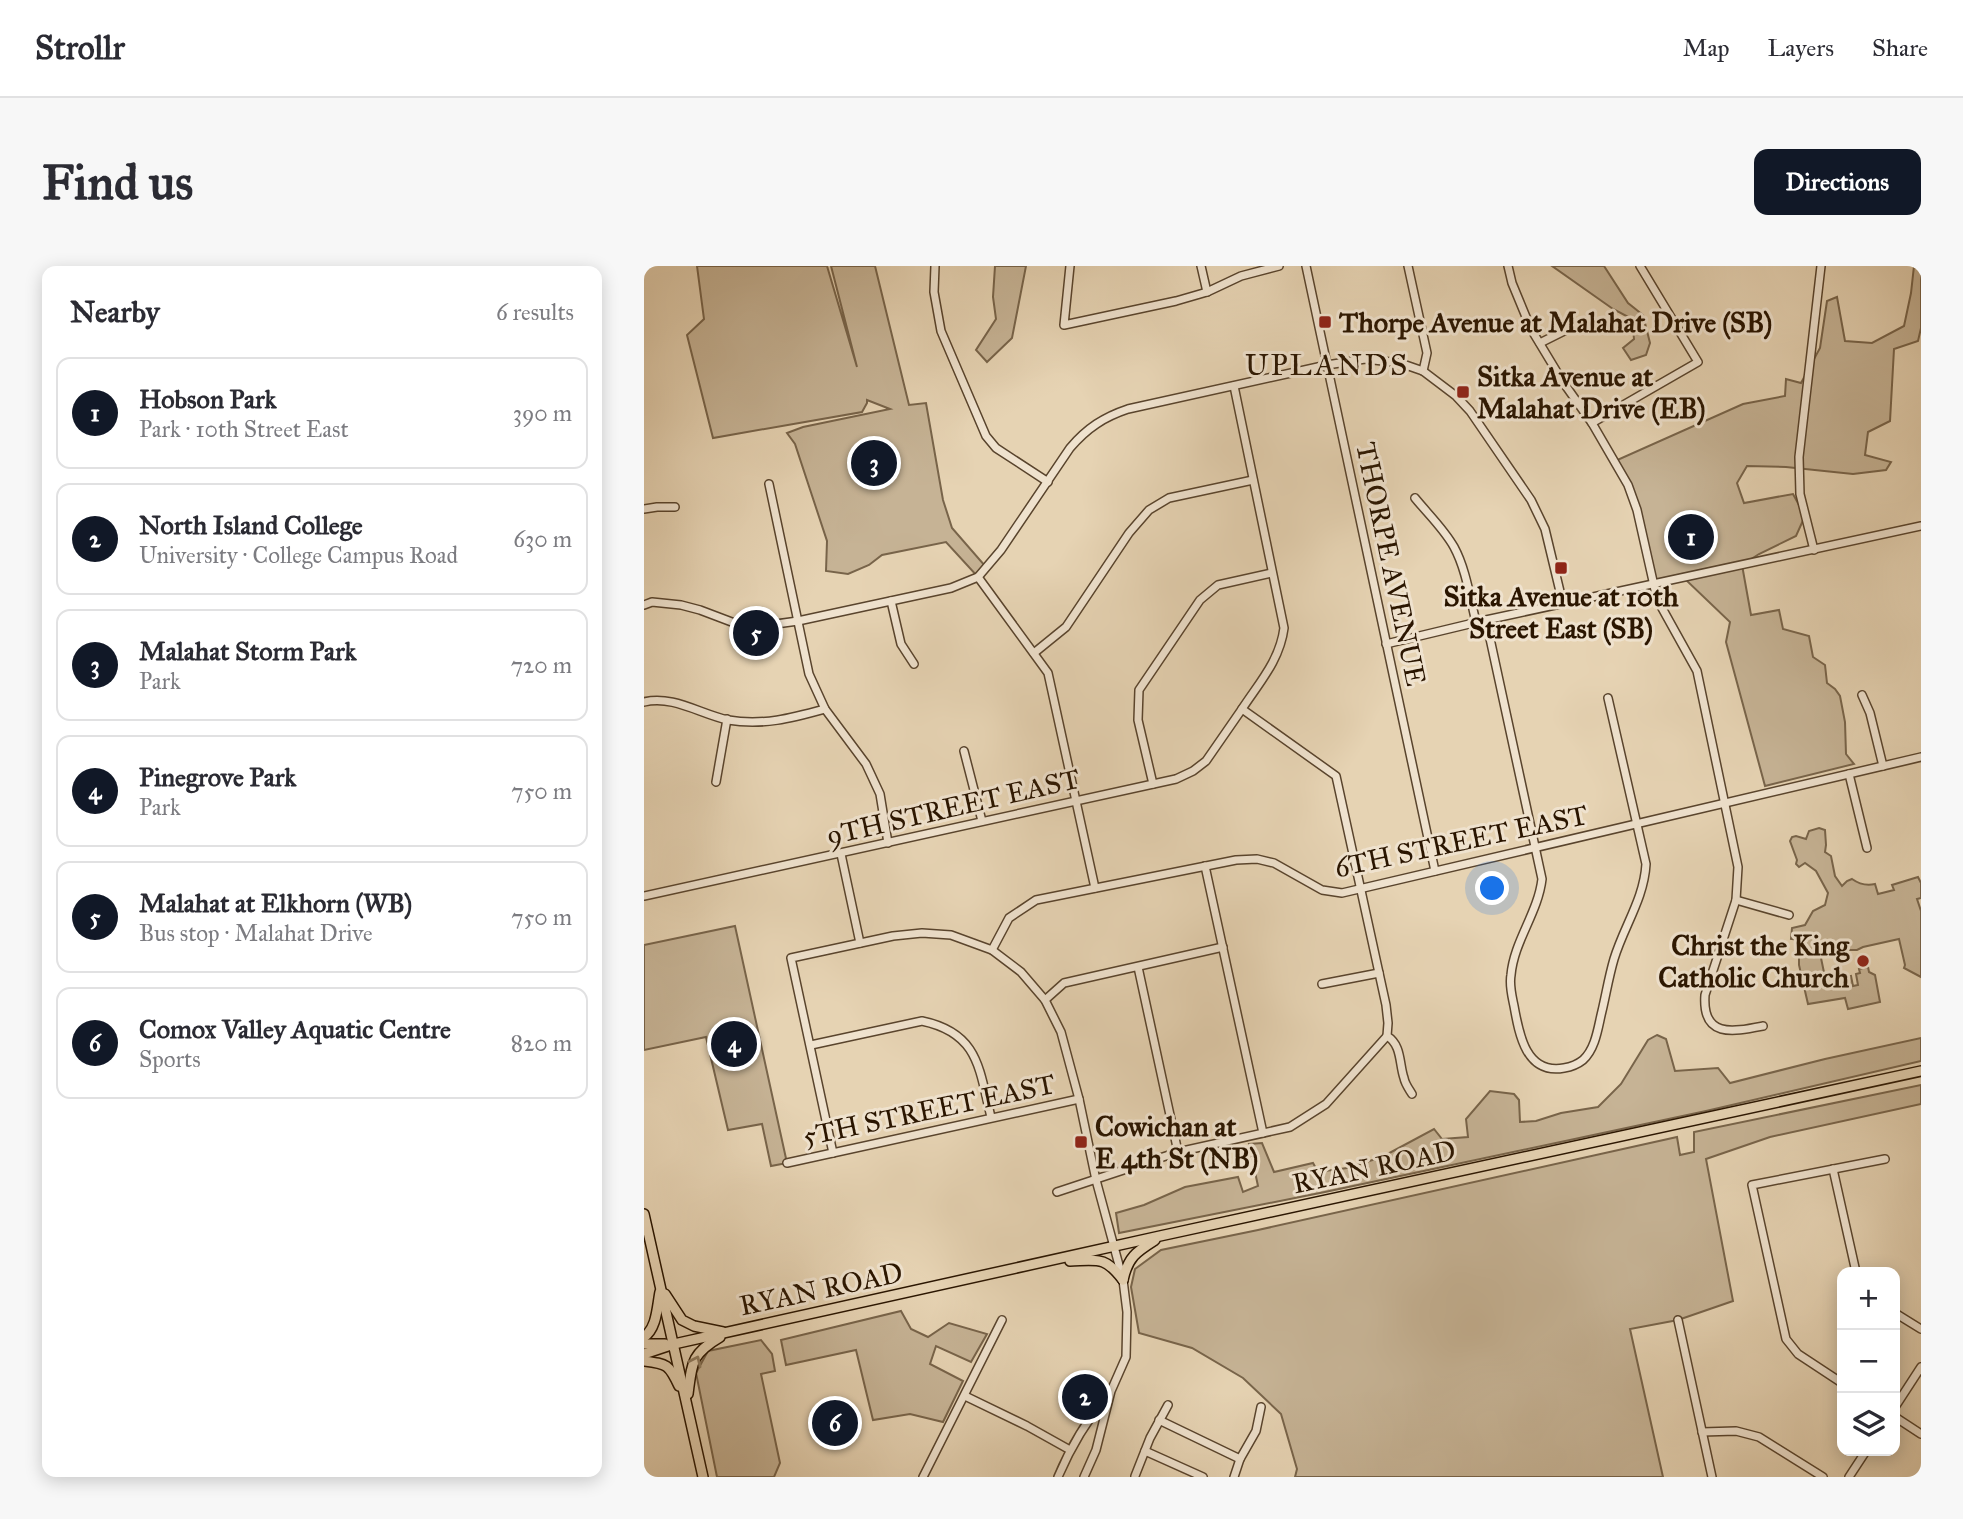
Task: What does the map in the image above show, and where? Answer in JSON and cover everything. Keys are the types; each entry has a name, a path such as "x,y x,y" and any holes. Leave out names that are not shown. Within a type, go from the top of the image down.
{"main road":[{"name":"RYAN ROAD","path":"644,1354 674,1344 1160,1236 1921,1071"},
{"path":"644,1214 703,1477"},
{"path":"1123,1280 1134,1254 1160,1236"},
{"path":"1053,1261 1101,1261 1113,1266 1123,1280"},
{"path":"660,1287 682,1320 694,1326 726,1333"},
{"path":"644,1338 653,1327 660,1287"},
{"path":"687,1403 691,1368 696,1356 705,1346 726,1333"},
{"name":"RYAN ROAD","path":"644,1344 674,1344"},
{"path":"644,1361 671,1368 687,1403"}],"street":[{"path":"935,266 934,292 941,331 986,436 996,448 1048,482"},
{"path":"1070,266 1064,325 1176,301 1207,292 1241,276 1279,266"},
{"path":"1201,266 1207,292"},
{"name":"THORPE AVENUE","path":"1306,266 1435,871"},
{"path":"1408,266 1427,353 1423,371"},
{"path":"1508,266 1531,329 1592,423 1628,485 1657,600 1697,671 1738,867 1736,901 1705,995 1704,1009 1710,1022 1721,1030 1737,1031 1763,1026"},
{"path":"1592,423 1698,362 1640,266"},
{"path":"1814,550 1800,494 1799,457 1821,266"},
{"path":"1540,343 1576,325"},
{"path":"644,605 652,602 681,605 754,627 797,621 951,588 978,577 1001,550 1080,437 1100,420 1128,408 1364,359 1400,363 1423,371 1457,396 1470,411 1531,500 1545,529 1563,604"},
{"name":"9TH STREET EAST","path":"644,896 1176,779 1206,761 1275,660 1282,644 1283,628 1234,386"},
{"path":"1034,653 1066,626 1129,533 1149,510 1169,498 1253,480"},
{"path":"769,484 809,674 825,709 866,764 880,794 888,842"},
{"path":"1415,498 1454,547 1476,622"},
{"path":"644,509 675,507"},
{"path":"1386,643 1921,526"},
{"path":"1153,784 1138,720 1139,690 1200,600 1218,585 1272,573"},
{"path":"978,577 1048,673 1095,888"},
{"path":"891,601 901,644 914,664"},
{"path":"1486,620 1542,879 1541,895 1517,951 1511,974 1511,988 1519,1036 1527,1053 1537,1062 1555,1069 1571,1066 1584,1059 1595,1043 1614,958 1642,891 1645,876 1646,864 1608,698"},
{"path":"1862,695 1870,713 1883,766"},
{"path":"644,702 659,699 703,713 748,722 786,720 825,709"},
{"path":"1057,1192 1178,1152 1290,1126 1326,1104 1387,1036 1388,1023 1379,973 1336,776 1241,709"},
{"path":"716,782 727,719"},
{"path":"964,751 982,821"},
{"name":"6TH STREET EAST","path":"992,950 1009,918 1036,900 1236,860 1257,859 1274,863 1322,890 1342,893 1921,757"},
{"path":"1849,774 1867,848"},
{"path":"841,854 860,943"},
{"path":"1205,866 1263,1133"},
{"path":"1736,901 1789,915"},
{"path":"833,1153 791,958 893,936 922,933 951,935 992,950 1021,972 1045,1000 1061,1032 1079,1099 1096,1180 1123,1280 1127,1312 1126,1357 1111,1391 1096,1450 1083,1477"},
{"path":"1045,1000 1064,983 1223,947"},
{"path":"1138,967 1178,1152"},
{"path":"1322,984 1379,973"},
{"path":"811,1045 922,1021 939,1025 952,1031 973,1052 990,1117"},
{"path":"1387,1036 1397,1047 1404,1081 1412,1094"},
{"name":"5TH STREET EAST","path":"787,1163 1079,1099"},
{"path":"1837,1380 1798,1354 1786,1339 1752,1185 1885,1159"},
{"path":"1833,1169 1855,1267"},
{"path":"1900,1316 1921,1329"},
{"path":"923,1477 1002,1320"},
{"path":"1678,1320 1712,1477"},
{"path":"1900,1399 1921,1367"},
{"path":"1058,1477 1088,1420 1111,1391"},
{"path":"965,1396 1070,1450"},
{"path":"1135,1476 1168,1405"},
{"path":"1234,1477 1240,1459 1256,1431 1261,1407"},
{"path":"1159,1420 1240,1459"},
{"path":"1900,1420 1921,1434"},
{"path":"1702,1432 1736,1431 1759,1437 1823,1477"},
{"path":"1145,1451 1203,1477"},
{"path":"1849,1477 1863,1456"}],"shaded area":[{"path":"697,266 827,266 857,367 831,266 875,266 909,405 926,403 943,500 952,528 986,567 978,577 946,542 882,555 869,565 848,574 826,571 827,541 795,444 787,433 803,427 890,409 867,400 862,412 713,438 687,335 704,319"},
{"path":"995,266 1026,266 1012,338 987,362 976,350 996,319 993,297"},
{"path":"1552,266 1604,266 1628,303 1643,315 1650,343 1646,355 1631,360 1623,348 1634,339 1632,319 1613,309"},
{"path":"1914,266 1921,266 1921,328 1918,341 1894,349 1890,421 1868,432 1865,455 1891,462 1886,470 1853,474 1747,466 1737,483 1744,503 1793,494 1805,516 1796,536 1742,565 1751,615 1779,610 1783,629 1809,636 1813,657 1825,665 1827,683 1840,696 1845,722 1846,754 1854,764 1765,786 1726,642 1730,622 1684,578 1653,584 1636,510 1615,461 1743,404 1785,396 1786,379 1801,383 1820,348 1827,301 1837,297 1845,341 1872,343 1904,326"},
{"path":"1819,828 1825,830 1825,852 1831,856 1835,876 1842,886 1852,879 1863,884 1875,884 1878,894 1894,890 1892,885 1918,877 1921,883 1921,898 1917,899 1921,911 1921,977 1904,968 1899,939 1857,950 1840,950 1825,954 1821,958 1826,982 1831,984 1847,981 1846,977 1851,976 1853,986 1858,985 1856,974 1860,973 1859,969 1868,967 1869,972 1875,975 1880,1002 1848,1009 1845,998 1808,1004 1799,965 1799,940 1791,939 1792,928 1805,925 1813,911 1825,905 1828,893 1816,871 1805,863 1799,867 1796,864 1790,841 1796,836 1806,839 1809,831"},
{"path":"735,926 787,1163 771,1166 762,1124 728,1130 706,1037 644,1050 644,945"},
{"path":"1657,1035 1666,1039 1675,1071 1718,1068 1730,1083 1921,1038 1921,1061 1706,1111 1119,1233 1116,1213 1144,1205 1185,1187 1238,1177 1243,1192 1258,1186 1249,1144 1262,1143 1274,1172 1313,1163 1318,1172 1347,1168 1382,1157 1434,1129 1442,1139 1468,1137 1466,1119 1490,1091 1514,1094 1519,1100 1520,1122 1598,1107 1621,1084 1648,1040"},
{"path":"1921,1085 1921,1104 1770,1137 1706,1159 1733,1301 1678,1320 1630,1329 1663,1477 1295,1477 1297,1469 1281,1414 1243,1378 1192,1348 1139,1333 1131,1287 1135,1269 1161,1250 1677,1137 1680,1155 1694,1152 1694,1132"},
{"path":"901,1311 911,1329 928,1337 949,1323 987,1334 971,1362 936,1346 930,1364 963,1381 943,1422 910,1414 873,1420 856,1350 786,1365 781,1340"},
{"path":"761,1340 772,1354 775,1371 761,1374 780,1463 774,1477 717,1477 696,1373 708,1351"}],"place":[{"name":"Thorpe Avenue at Malahat Drive (SB)","path":"1325,322"},
{"name":"Sitka Avenue at Malahat Drive (EB)","path":"1463,392"},
{"name":"Malahat Storm Park","path":"874,463"},
{"name":"Hobson Park","path":"1691,537"},
{"name":"Sitka Avenue at 10th Street East (SB)","path":"1561,568"},
{"name":"Malahat at Elkhorn (WB)","path":"756,633"},
{"name":"Christ the King Catholic Church","path":"1863,961"},
{"name":"Pinegrove Park","path":"734,1044"},
{"name":"Cowichan at E 4th St (NB)","path":"1081,1142"},
{"name":"North Island College","path":"1085,1397"},
{"name":"Comox Valley Aquatic Centre","path":"835,1423"}],"district":[{"name":"UPLANDS","path":"1327,365"}]}
